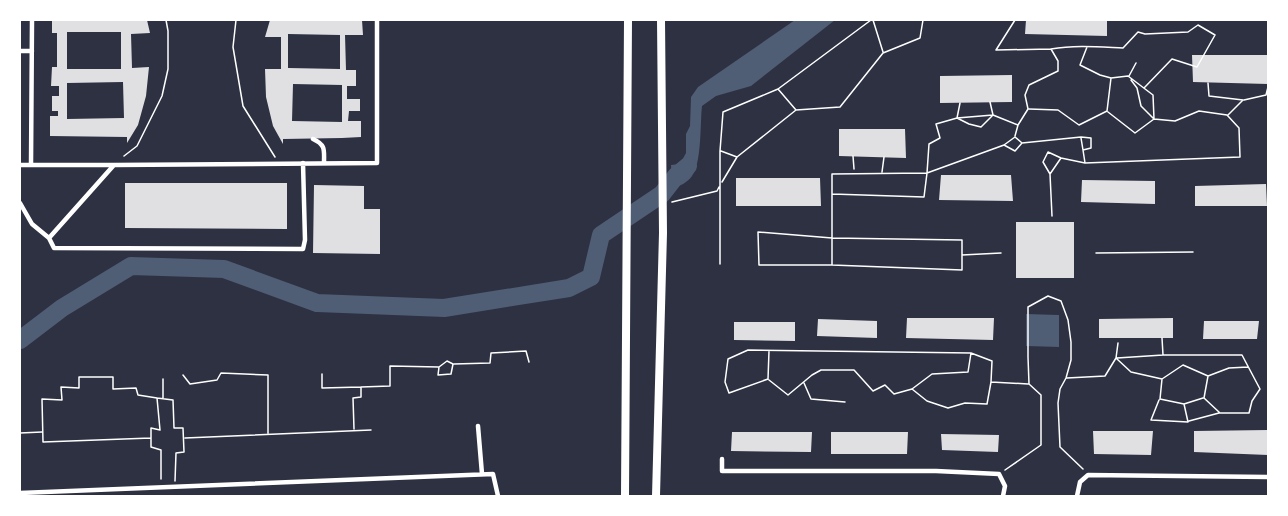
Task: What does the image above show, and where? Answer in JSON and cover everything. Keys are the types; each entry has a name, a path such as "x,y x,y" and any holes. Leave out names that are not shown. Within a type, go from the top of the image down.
{"main road":[{"path":"625,496 628,20"},
{"path":"657,496 663,233 661,20"}],"street":[{"path":"31,165 32,20"},
{"path":"20,165 377,163 377,20"},
{"path":"20,51 32,51"},
{"path":"313,139 324,148 324,163"},
{"path":"20,203 32,224 49,238 54,248 303,249 305,240 303,163"},
{"path":"49,238 114,165"},
{"path":"478,426 482,474"},
{"path":"722,459 722,471 936,471 999,474 1005,486 1003,496"},
{"path":"20,493 493,474 498,496"},
{"path":"1077,496 1080,482 1088,475 1269,477"}],"path":[{"path":"114,165 136,146 162,96 168,69 166,20"},
{"path":"236,20 233,47 243,106 279,163"},
{"path":"720,264 720,151 723,112 778,89 872,20 883,52"},
{"path":"672,202 717,191 737,157 796,110 840,107 883,52 920,38 923,20"},
{"path":"1015,20 996,50 1052,50 1087,46 1123,48 1138,32 1145,34 1188,32 1198,25"},
{"path":"1144,88 1172,59 1197,67 1215,35 1198,25 1196,20"},
{"path":"1087,46 1080,65 1111,78 1128,76 1153,95 1154,119"},
{"path":"832,265 832,174 927,173 1004,145 1014,137 1028,109 1025,95 1029,86 1058,71 1058,61 1052,50"},
{"path":"1128,76 1136,63"},
{"path":"1052,216 1050,174 1043,162 1048,152 1061,158 1085,163 1240,157 1239,128 1227,115 1199,111 1175,121 1154,119 1141,106 1137,88 1128,76"},
{"path":"1107,111 1111,78"},
{"path":"1208,82 1209,96 1243,100 1266,95 1269,87"},
{"path":"778,89 796,110"},
{"path":"1227,115 1243,100"},
{"path":"957,118 960,102"},
{"path":"990,102 993,115"},
{"path":"1028,109 1058,110 1079,125 1107,111"},
{"path":"1107,111 1136,133 1154,119"},
{"path":"832,194 924,197 929,144 940,138 936,124 957,118 993,115 1018,125"},
{"path":"957,118 969,124 981,126 993,115"},
{"path":"1014,137 1022,143"},
{"path":"1081,137 1085,163"},
{"path":"1004,145 1014,151 1022,143 1091,138 1091,148 1083,150"},
{"path":"720,151 737,157"},
{"path":"853,156 854,169"},
{"path":"882,173 884,157"},
{"path":"1050,174 1061,158"},
{"path":"758,232 832,237 962,240 962,255 962,270 759,265 758,232"},
{"path":"1096,253 1194,252"},
{"path":"962,255 1001,253"},
{"path":"1029,384 1028,308 1048,296 1061,301 1068,320 1071,342 1071,360 1060,389 1058,403 1060,447 1088,475"},
{"path":"1162,338 1163,356"},
{"path":"1066,378 1105,376 1116,358 1118,343"},
{"path":"768,379 729,393 725,382 728,359 748,350 971,353 992,362 992,382 987,405 965,403 948,408 927,401 912,389"},
{"path":"322,374 322,388 390,386 390,366 439,367 447,361 453,364 490,363 491,353 526,351 529,362"},
{"path":"768,379 769,351"},
{"path":"768,379 788,395 821,370 854,370 873,391 885,385 894,394 912,389 932,374 968,372 971,353"},
{"path":"1116,358 1242,355 1260,389 1252,401 1249,413 1220,413 1188,422 1151,420 1160,399 1162,379"},
{"path":"1116,358 1131,372 1162,379 1183,365 1208,376 1229,368 1248,367"},
{"path":"439,367 438,375 451,374 453,364"},
{"path":"183,375 190,384 217,380 221,373 268,375 268,434"},
{"path":"1204,398 1208,376"},
{"path":"151,438 43,442 42,399 62,400 61,387 79,388 79,377 113,377 113,389 136,388 138,395 173,400 174,428 183,428 184,438 184,452 176,453 176,488 161,486 161,450 151,447 151,438 151,428 160,430 158,398"},
{"path":"163,379 163,399"},
{"path":"992,382 1029,384 1041,395 1041,445 999,474"},
{"path":"804,383 811,399 845,402"},
{"path":"354,430 353,398 361,397 361,387"},
{"path":"1204,398 1220,413"},
{"path":"1160,399 1184,405 1204,398"},
{"path":"1184,405 1188,422"},
{"path":"184,438 371,430"},
{"path":"20,433 43,432"}],"water":[{"path":"795,20 835,20 751,86 716,96 702,106 698,162 688,181 672,188 671,165 680,164 686,153 691,97 698,87"},
{"path":"1026,314 1059,315 1059,347 1026,346"}],"building":[{"path":"52,20 147,20 150,33 131,34 132,68 149,67 146,96 138,125 127,143 127,137 50,136 50,116 58,116 58,111 52,111 52,96 59,96 59,86 51,86 52,67 57,67 57,33 52,33","holes":["67,32 121,32 121,69 67,69","123,82 124,118 67,119 67,83"]},
{"path":"270,20 362,20 363,35 345,35 346,70 356,70 356,86 347,86 347,99 360,99 360,111 349,111 348,121 361,121 361,137 283,139 283,144 273,126 266,97 265,69 281,69 281,37 265,37","holes":["288,34 340,35 340,69 288,68","293,84 342,85 342,122 292,121"]},
{"path":"1026,20 1107,20 1107,36 1025,34"},
{"path":"1192,55 1268,55 1268,84 1193,82"},
{"path":"1012,75 1012,102 940,103 940,76"},
{"path":"839,129 905,129 906,158 839,156"},
{"path":"941,175 1011,175 1013,201 939,200"},
{"path":"736,178 820,178 821,206 736,206"},
{"path":"1082,180 1155,181 1155,204 1081,202"},
{"path":"125,183 287,183 287,229 125,228"},
{"path":"1266,184 1267,206 1195,206 1195,186"},
{"path":"314,185 364,186 364,209 380,209 380,254 313,253"},
{"path":"1016,222 1074,222 1074,278 1016,278"},
{"path":"907,318 994,318 993,340 906,338"},
{"path":"1173,318 1173,338 1099,338 1099,319"},
{"path":"818,319 877,321 877,338 817,336"},
{"path":"1204,321 1259,321 1257,339 1203,339"},
{"path":"734,322 795,322 795,341 734,340"},
{"path":"1268,430 1268,455 1194,452 1194,431"},
{"path":"1093,431 1153,431 1151,455 1094,454"},
{"path":"732,432 812,432 811,452 731,451"},
{"path":"831,432 908,432 907,454 831,454"},
{"path":"941,434 999,435 998,452 942,450"}],"waterway":[{"path":"20,340 62,308 131,266 224,269 317,303 444,308 569,288 591,277 601,235 662,194 676,176 688,166"}]}
